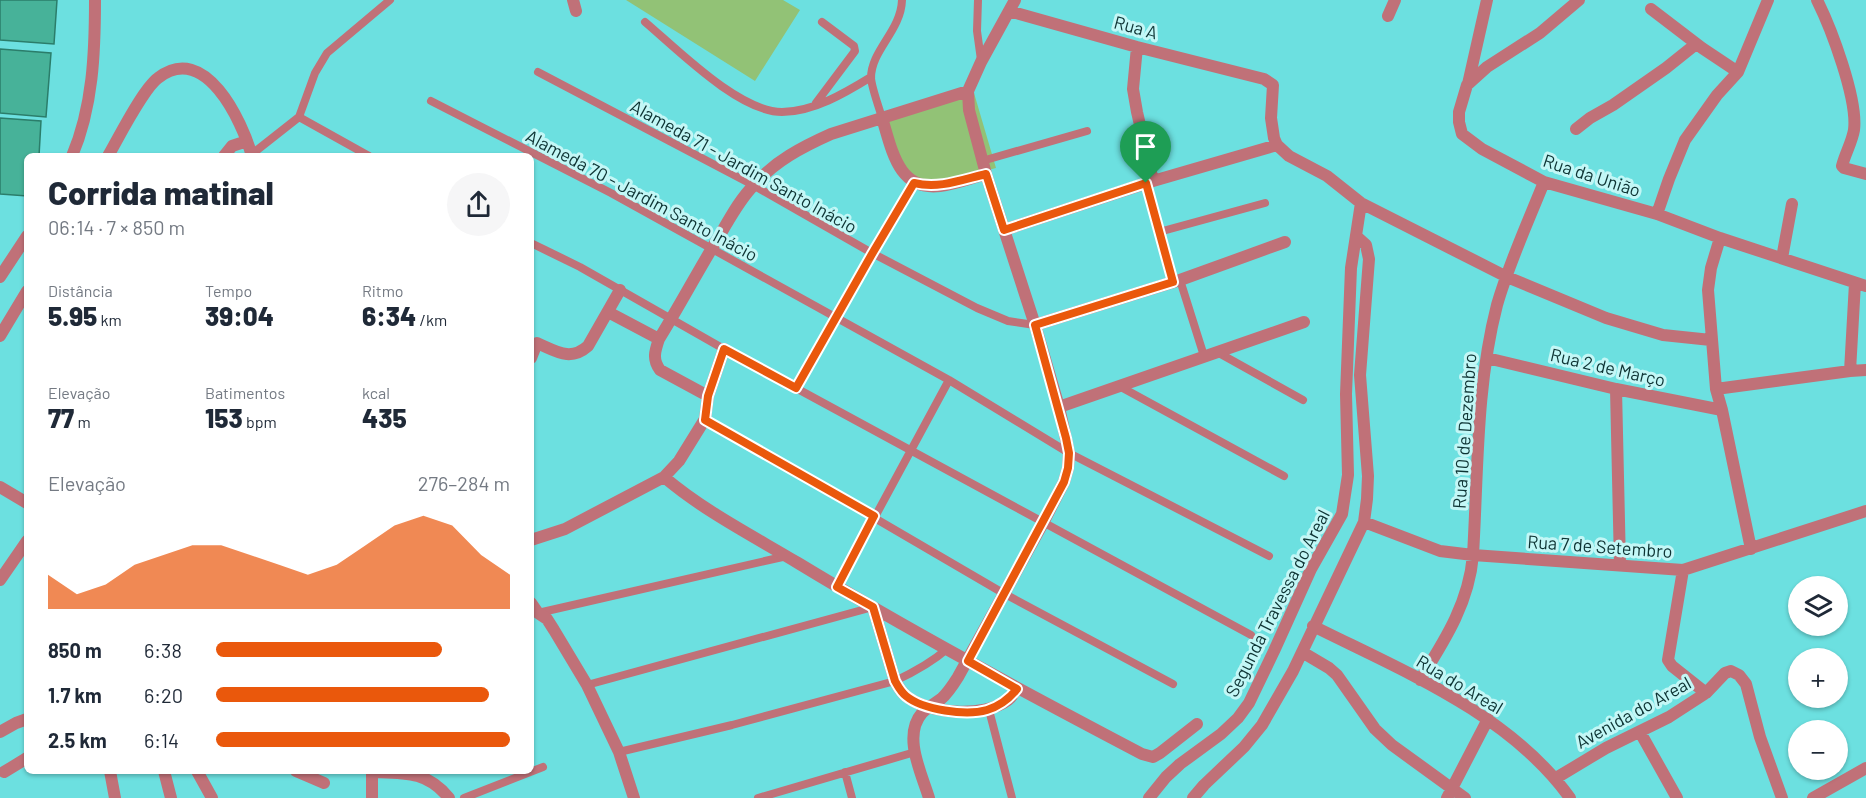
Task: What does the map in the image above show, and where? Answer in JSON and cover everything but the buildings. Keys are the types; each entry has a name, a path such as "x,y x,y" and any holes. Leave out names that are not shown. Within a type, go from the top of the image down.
{"street":[{"path":"73,153 84,123 95,52 94,0"},
{"path":"1388,16 1395,0"},
{"path":"1467,85 1487,0"},
{"path":"1467,85 1487,67 1540,33 1579,0"},
{"path":"1657,214 1685,140 1717,95 1738,72 1768,0"},
{"path":"1817,0 1843,68 1854,112 1854,130 1842,166 1866,174"},
{"path":"929,798 915,752 915,725 929,707 951,689 968,661 1043,523 1064,482 1068,468 1069,453 1059,407 982,161 969,110 968,91 1012,6"},
{"name":"Rua A","path":"1012,6 1137,47 1264,79 1273,85 1271,118 1277,145"},
{"path":"1652,9 1696,44 1738,72"},
{"path":"1576,129 1666,68 1696,44"},
{"path":"1137,47 1133,89 1150,182"},
{"path":"110,153 156,79 168,71 189,68 199,72 222,92 251,153"},
{"name":"Rua da União","path":"1467,85 1459,112 1462,134 1482,149 1544,182 1657,214 1720,238 1861,285"},
{"path":"708,396 660,369 654,359 654,352 659,339 712,249 753,185 781,161 811,143 968,91"},
{"path":"882,118 897,161 904,175 914,183 941,186 986,174"},
{"path":"226,153 232,146 247,141"},
{"path":"1004,230 1150,182 1277,145 1289,156 1327,176 1361,203 1507,277 1606,318 1663,335 1712,339"},
{"name":"Rua 10 de Dezembro","path":"1420,680 1444,643 1457,617 1472,573 1482,403 1487,358 1498,303 1544,182"},
{"name":"Segunda Travessa do Areal","path":"1149,798 1166,777 1221,734 1238,718 1249,703 1311,569 1342,514 1348,475 1346,394 1351,268 1361,203"},
{"path":"1782,258 1792,204"},
{"path":"1193,798 1244,747 1262,725 1302,652 1364,522 1368,476 1360,375 1369,259 1366,245 1356,236"},
{"path":"1720,238 1711,268 1708,290 1716,389 1751,549"},
{"path":"0,277 24,241"},
{"path":"1035,325 1176,281 1285,242"},
{"path":"1850,371 1861,285"},
{"path":"534,341 563,354 581,352 588,346 620,290"},
{"path":"0,336 24,296"},
{"path":"608,312 659,339"},
{"path":"1059,407 1304,322"},
{"path":"534,539 565,529 664,477 679,461 705,420 708,396 724,349"},
{"name":"Rua 2 de Março","path":"1487,358 1616,389 1722,410"},
{"path":"1716,389 1866,370"},
{"path":"1616,389 1620,565"},
{"path":"664,477 713,513 837,587 1017,689 1148,756 1153,757 1160,753 1197,724"},
{"path":"0,487 24,501"},
{"name":"Rua 7 de Setembro","path":"1364,522 1440,551 1683,570 1866,511"},
{"path":"0,580 24,545"},
{"path":"1683,570 1668,660 1672,666 1706,693"},
{"path":"873,607 895,681 900,691 907,697 929,707 974,712 989,710 1009,699 1017,689"},
{"path":"535,608 547,619 587,685 619,752 634,798"},
{"name":"Rua do Areal","path":"1313,626 1449,695 1488,719 1556,778 1570,798"},
{"path":"1302,652 1337,675 1376,729 1392,745 1450,793 1465,798"},
{"name":"Avenida do Areal","path":"1556,778 1606,748 1676,713 1706,693 1728,671 1734,672 1746,684 1760,737 1782,798"},
{"path":"1450,793 1488,719"},
{"path":"0,732 24,720"},
{"path":"1640,732 1677,798"},
{"path":"4,772 24,760"},
{"path":"1813,798 1866,768"},
{"path":"111,774 115,798"},
{"path":"165,774 171,798"},
{"path":"199,774 212,798"},
{"path":"303,774 324,783"},
{"path":"372,774 372,798"},
{"path":"396,774 420,776 440,787 449,798"}],"lane":[{"path":"254,153 299,117 315,73 327,53 390,0"},
{"path":"882,118 871,77 879,53 900,16 902,0"},
{"path":"978,0 977,31 981,62"},
{"path":"645,22 728,91 764,109 780,112 815,105 871,77"},
{"path":"815,105 855,51 854,46 822,22"},
{"name":"Alameda 71 - Jardim Santo Inácio","path":"538,72 753,185 872,254 977,308 1008,321 1035,325"},
{"name":"Alameda 70 - Jardim Santo Inácio","path":"431,101 534,153"},
{"path":"299,117 364,153"},
{"path":"982,161 1087,131"},
{"name":"Alameda 70 - Jardim Santo Inácio","path":"534,153 611,192 949,380 1069,453 1269,556"},
{"path":"1150,182 1159,232 1176,281 1210,354 1303,400"},
{"path":"796,388 914,183"},
{"path":"1159,232 1265,203"},
{"path":"534,244 580,267 671,320 1251,635"},
{"path":"837,587 949,380"},
{"path":"1118,385 1284,476"},
{"path":"705,420 874,516 1003,593 1173,684"},
{"path":"535,608 786,556"},
{"path":"587,685 873,607"},
{"path":"619,752 732,725 895,681 912,674 947,649"},
{"path":"989,710 1012,798"},
{"path":"758,798 773,796 915,752"},
{"path":"534,771 543,767"},
{"path":"845,772 852,798"},
{"path":"464,798 525,774"}],"green space":[{"path":"626,0 783,0 800,10 755,81"},
{"path":"974,93 996,168 961,178 935,182 912,176 903,169 886,116"}],"route":[{"path":"986,174 1004,230 1146,183 1173,282 1035,325 1059,407 1069,453 1068,468 1064,482 1043,523 968,661 1017,689 1009,699 989,710 956,711 919,704 900,691 895,681 873,607 837,587 874,516 705,420 708,396 724,349 796,388 914,183 941,186 986,174"}]}
